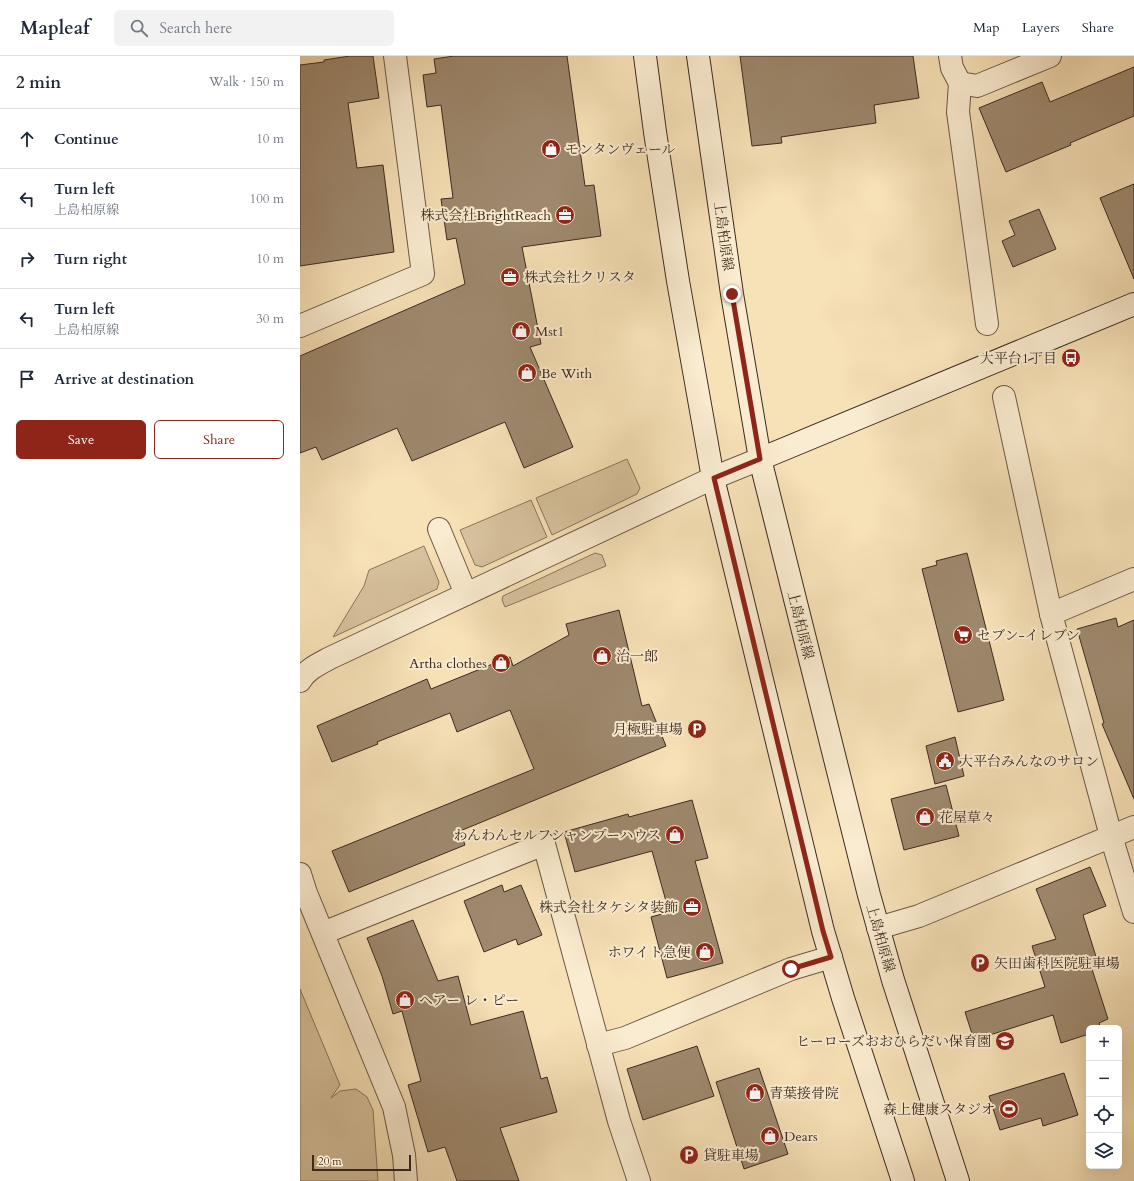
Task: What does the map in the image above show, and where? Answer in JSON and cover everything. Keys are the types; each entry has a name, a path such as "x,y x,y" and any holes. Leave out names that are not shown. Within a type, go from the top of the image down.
{"street":[{"path":"300,326 423,274 395,56"},
{"path":"646,56 657,147 678,281 714,478 831,957 903,1181"},
{"name":"上島柏原線","path":"698,56 732,294 760,459 878,928 893,980 958,1181"},
{"path":"950,56 952,68 960,83 958,112 987,324"},
{"path":"960,83 977,86 1050,56"},
{"path":"300,681 303,676 315,666 714,478 1134,304"},
{"path":"1004,398 1051,614 1111,836 1134,912"},
{"path":"438,529 466,594"},
{"path":"1051,614 1134,579"},
{"path":"878,928 919,916 1134,827"},
{"path":"323,933 544,844 619,1121 639,1181"},
{"path":"300,874 394,1107 404,1155 406,1181"},
{"path":"598,1045 625,1038 791,969 831,957"}],"shaded area":[{"path":"627,459 640,488 637,494 552,535 536,498"},
{"path":"531,500 547,537 482,567 475,565 460,530"},
{"path":"424,546 439,582 437,589 333,637 364,586 369,570"},
{"path":"595,553 602,555 606,566 505,607 502,600 503,596"},
{"path":"300,989 340,1085 331,1098 340,1091 356,1089 367,1097 373,1110 378,1181 300,1181"}],"building":[{"path":"350,56 373,56 379,98 348,103 357,168 383,165 394,252 300,266 300,65 324,62 324,60"},
{"path":"454,56 567,56 585,186 594,185 601,236 522,247 541,344 530,347 573,447 524,468 505,422 412,461 397,428 322,460 316,447 300,453 300,356 465,284 456,238 447,240 441,199 453,198 441,105 427,107 423,75 436,73 434,59"},
{"path":"740,56 913,56 919,98 874,105 876,123 781,137 782,143 752,146"},
{"path":"1134,67 1134,116 1070,143 1071,145 1006,172 979,108 1042,82 1050,102"},
{"path":"1134,184 1134,279 1100,198"},
{"path":"1039,209 1056,249 1013,267 1002,241 1015,235 1009,221"},
{"name":"セブン-イレブン","path":"967,553 1004,700 958,712 922,569 937,565 936,561"},
{"path":"619,610 642,706 649,704 666,746 460,831 465,845 349,892 332,851 534,769 510,710 457,732 450,713 377,742 378,744 332,762 317,726 427,679 431,689 510,657 513,666 569,635 566,624"},
{"path":"1116,618 1118,627 1134,620 1134,799 1102,724 1104,723 1077,629"},
{"name":"大平台みんなのサロン","path":"955,737 964,776 935,784 926,746"},
{"name":"花屋草々","path":"946,785 959,836 904,850 891,799"},
{"path":"692,800 708,858 695,861 723,963 667,978 651,917 669,912 652,851 575,872 564,832 628,814 629,817"},
{"path":"1090,867 1106,906 1083,915 1098,963 1091,966 1108,1019 1099,1023 1100,1025 1086,1025 1086,1035 1061,1043 1053,1015 974,1040 965,1012 1045,987 1032,946 1056,939 1036,889"},
{"path":"502,885 504,892 521,885 542,935 518,945 516,939 484,952 464,901"},
{"path":"413,920 438,981 458,976 471,1025 523,1011 541,1079 547,1077 557,1112 500,1128 519,1181 457,1181 445,1147 428,1152 408,1085 421,1081 402,1011 393,1014 382,976 367,938"},
{"path":"697,1046 714,1096 643,1120 627,1069"},
{"path":"759,1068 788,1154 744,1169 716,1082"},
{"path":"1064,1073 1078,1115 1043,1126 1041,1118 1000,1130 989,1096"}],"place":[{"name":"モンタンヴェール","path":"551,149"},
{"name":"株式会社BrightReach","path":"565,215"},
{"name":"株式会社クリスタ","path":"510,277"},
{"name":"Mst1","path":"521,331"},
{"name":"大平台1丁目","path":"1071,358"},
{"name":"Be With","path":"527,373"},
{"name":"セブン-イレブン","path":"963,635"},
{"name":"治一郎","path":"602,656"},
{"name":"Artha clothes","path":"501,663"},
{"name":"月極駐車場","path":"697,729"},
{"name":"大平台みんなのサロン","path":"945,761"},
{"name":"花屋草々","path":"925,817"},
{"name":"わんわんセルフシャンプーハウス","path":"675,835"},
{"name":"株式会社タケシタ装飾","path":"692,907"},
{"name":"ホワイト急便","path":"705,952"},
{"name":"矢田歯科医院駐車場","path":"980,963"},
{"name":"ヘアー レ・ピー","path":"405,1000"},
{"name":"ヒーローズおおひらだい保育園","path":"1005,1041"},
{"name":"青葉接骨院","path":"755,1093"},
{"name":"森上健康スタジオ","path":"1009,1109"},
{"name":"Dears","path":"770,1136"},
{"name":"貸駐車場","path":"689,1155"}],"route":[{"path":"732,294 760,459 714,478 823,931 831,957 791,969"}]}
